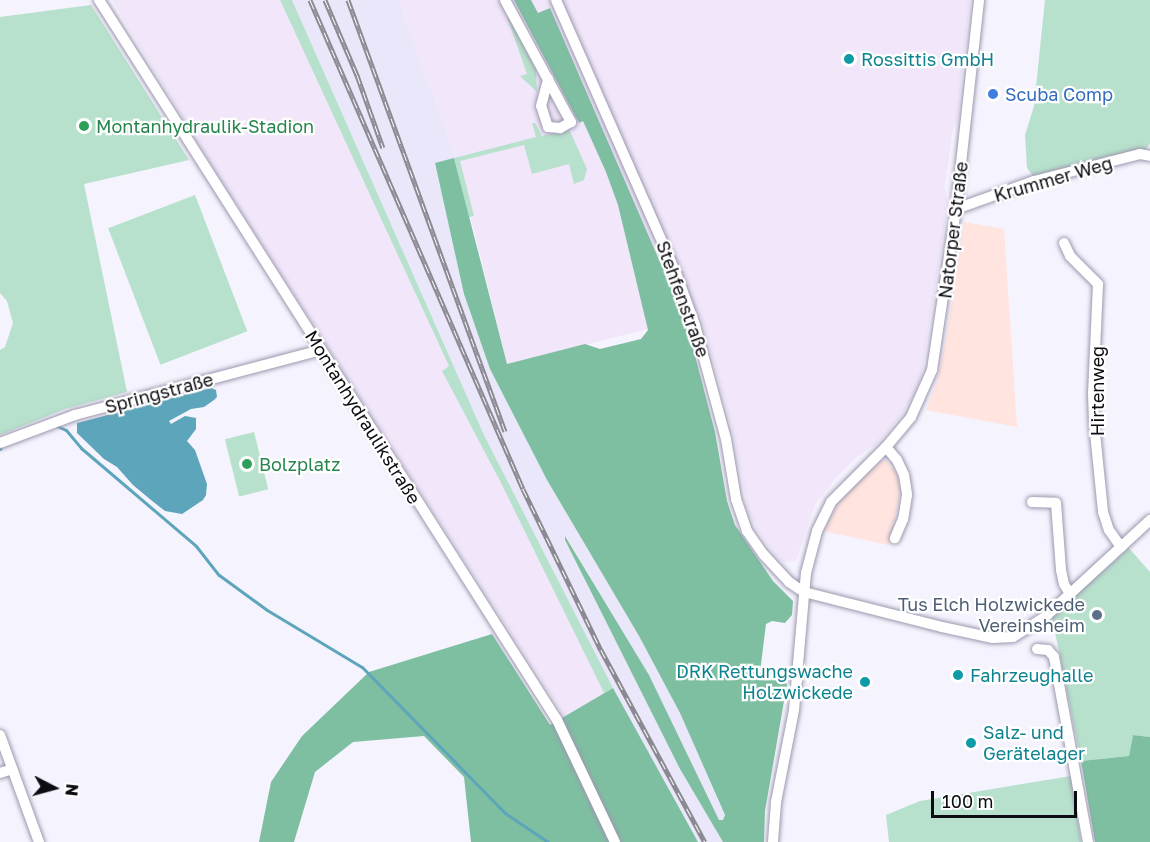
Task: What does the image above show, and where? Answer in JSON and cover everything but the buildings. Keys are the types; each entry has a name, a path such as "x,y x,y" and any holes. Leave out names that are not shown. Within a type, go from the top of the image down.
{"street":[{"name":"Montanhydraulikstraße","path":"99,0 557,720 615,842"},
{"path":"505,0 548,80"},
{"name":"Stehfenstraße","path":"556,0 676,273 695,325 726,439 736,499 747,531 764,555 789,582 804,592"},
{"name":"Natorper Straße","path":"774,842 776,802 794,710 804,592 809,557 816,531 831,502 886,447 914,412 932,370 957,209 979,0"},
{"name":"Krummer Weg","path":"957,209 1034,181 1140,154 1150,156"},
{"name":"Hirtenweg","path":"1064,243 1070,255 1098,284 1093,393 1094,423 1103,512 1109,530 1121,547"},
{"name":"Springstraße","path":"0,444 75,415 321,350"},
{"path":"886,447 897,460 904,476 907,495 903,519 895,538"},
{"path":"1032,502 1056,503 1061,570 1064,584 1070,594"},
{"path":"804,592 942,627 1003,639 1021,634 1070,594 1150,520"},
{"path":"1037,649 1048,650 1054,657 1088,842"},
{"path":"0,735 39,842"},
{"path":"0,773 12,769"}],"shaded area":[{"path":"112,0 280,0 449,366 442,371 501,483 604,693 565,717 208,160"},
{"path":"292,0 398,0 456,158 435,164 464,293 490,369 547,480 639,636 680,713 725,816 723,820 719,820 649,675 566,536 565,540 680,769 723,842 698,842 613,688 484,435"},
{"path":"398,0 970,0 957,123 953,128 945,187 948,203 922,373 912,399 900,417 878,443 858,456 834,480 815,505 796,561 783,562 774,554 756,528 748,511 734,436 701,316 507,364 456,158"},
{"path":"964,222 1004,229 1017,427 926,410 937,381 945,344"},
{"path":"885,459 897,474 901,489 889,545 823,531 840,500 861,477"}],"green space":[{"path":"280,0 292,0 484,435 613,688 604,693 501,483 442,371 449,366"},
{"path":"514,0 531,0 538,13 550,8 673,292 693,348 715,432 727,501 735,525 773,581 793,601 792,615 785,623 772,621 766,624 760,672 771,679 787,684 765,811 764,842 723,842 680,769 565,536 649,675 719,820 723,820 725,815 680,713 639,636 547,480 490,369 464,294 435,163 454,158 507,364 585,344 600,349 641,339 648,330 618,205 606,172 583,121 579,123"},
{"path":"1045,0 1150,0 1150,144 1144,151 1034,177 1027,168 1025,135 1034,106"},
{"path":"91,5 189,160 84,184 127,392 65,409 0,435 0,350 5,347 13,323 7,301 0,293 0,17"},
{"path":"509,16 536,68 537,92 520,76 527,74 507,17"},
{"path":"532,123 535,123 542,136 569,129 587,169 584,180 574,184 569,164 532,174 524,145 460,161 474,216 469,217 454,158 536,137"},
{"path":"195,195 247,331 160,365 108,228"},
{"name":"Bolzplatz","path":"254,432 268,489 239,497 225,439"},
{"path":"1129,548 1150,572 1150,737 1133,735 1129,756 1081,761 1052,617"},
{"path":"492,634 550,725 613,688 698,842 471,842 464,777 424,736 353,742 315,772 294,842 259,842 271,782 302,736 369,672"},
{"path":"1133,735 1150,737 1150,842 1095,842 1081,761 1129,756"},
{"path":"1071,776 1081,842 889,842 886,815 920,801"}],"water":[{"path":"211,388 216,390 217,397 214,400 204,407 191,409 169,421 171,424 185,416 196,418 196,429 187,441 195,450 207,484 203,500 182,514 165,511 77,433 77,423"}],"waterway":[{"path":"57,426 66,430 81,448 196,546 219,575 267,610 362,667 505,813 548,842"}],"railway":[{"path":"310,0 523,489 601,650 705,842"},
{"path":"325,0 357,75 383,148"},
{"path":"348,0 505,431"}],"place":[{"name":"Rossittis GmbH","path":"849,59"},
{"name":"Scuba Comp","path":"993,94"},
{"name":"Montanhydraulik-Stadion","path":"84,126"},
{"name":"Bolzplatz","path":"247,464"},
{"name":"Tus Elch Holzwickede Vereinsheim","path":"1097,615"},
{"name":"Fahrzeughalle","path":"958,675"},
{"name":"DRK Rettungswache Holzwickede","path":"865,682"},
{"name":"Salz- und Gerätelager","path":"971,743"}]}
